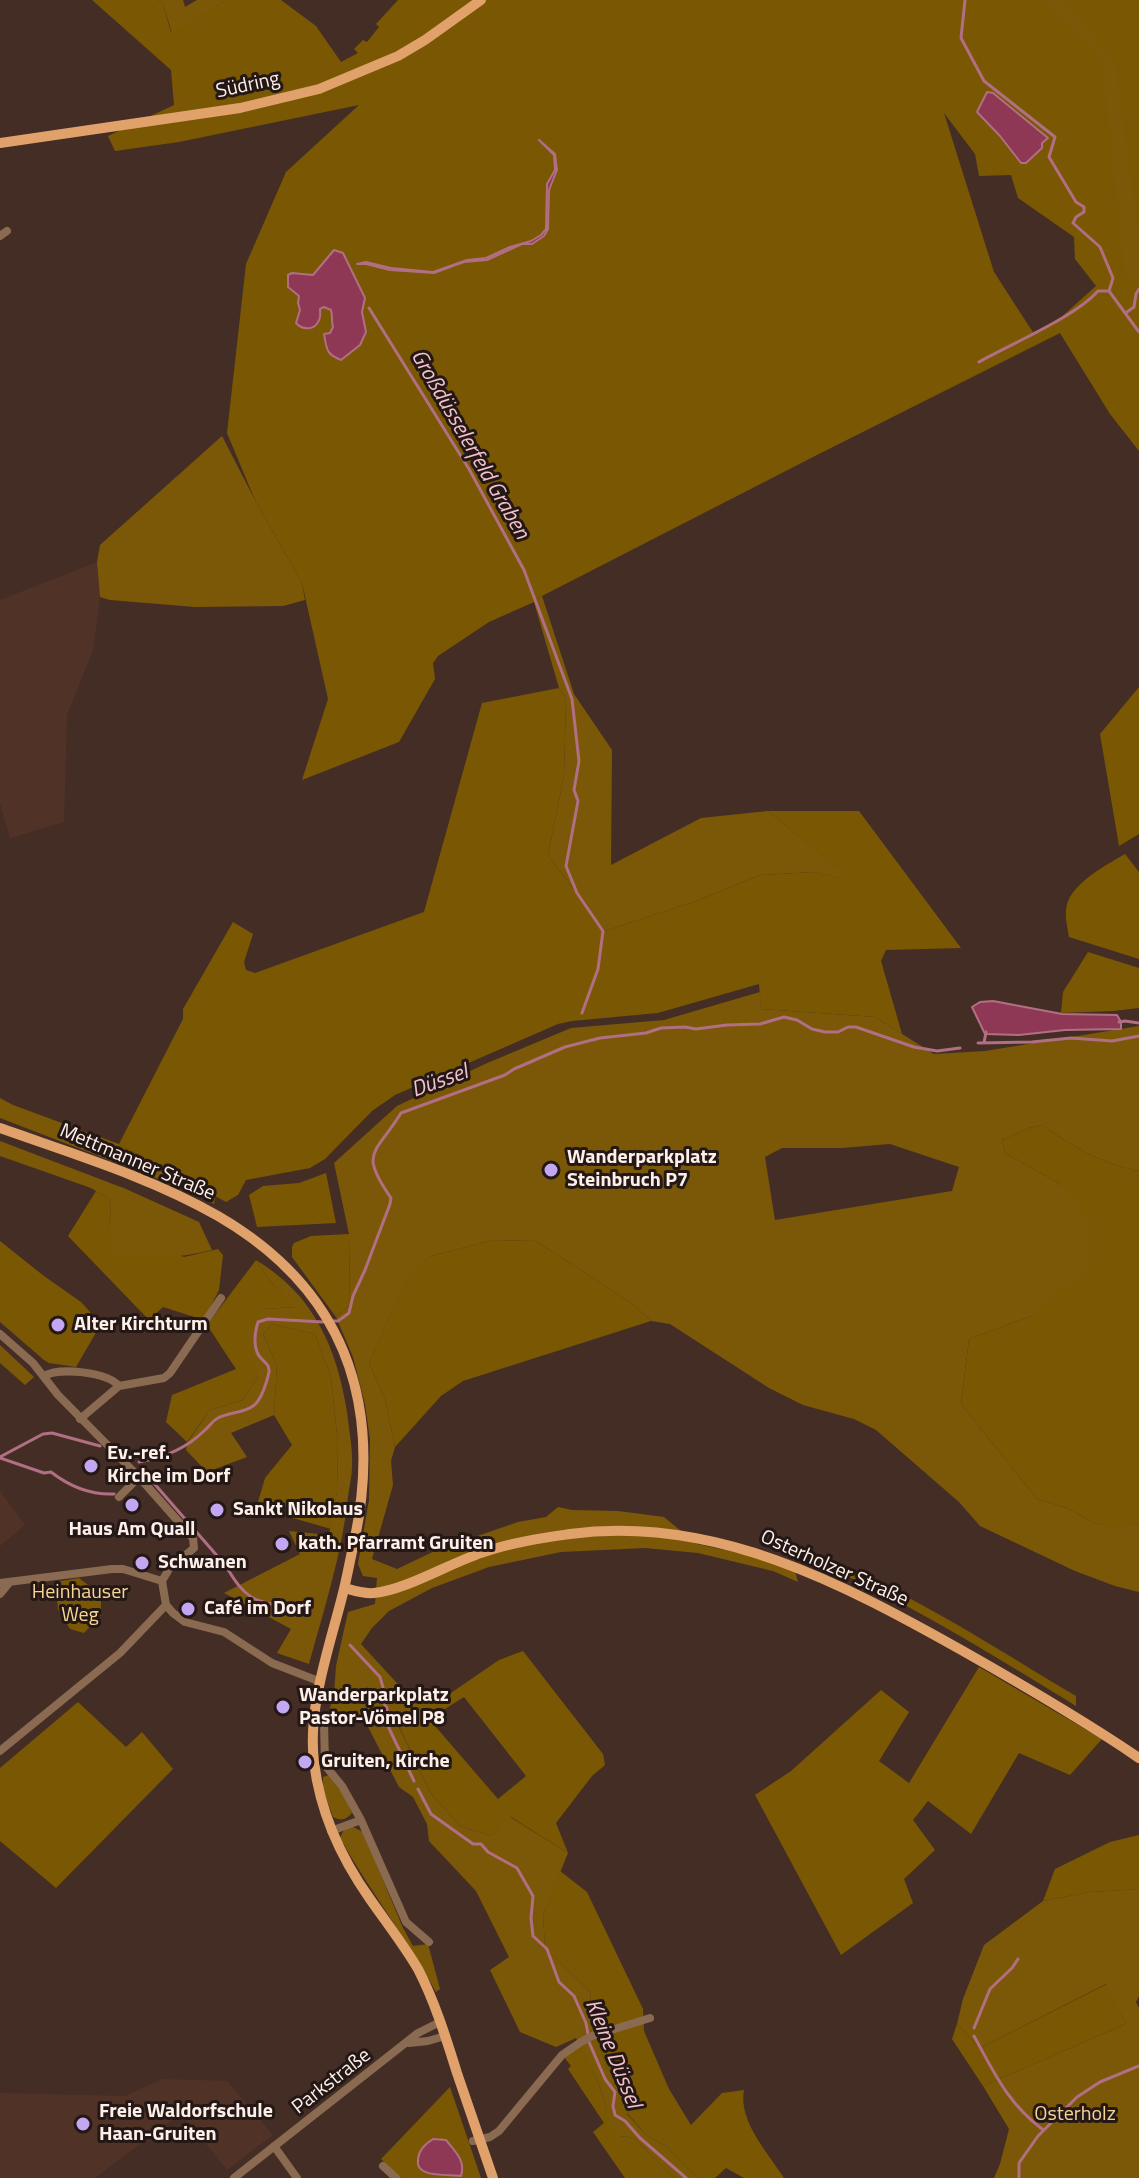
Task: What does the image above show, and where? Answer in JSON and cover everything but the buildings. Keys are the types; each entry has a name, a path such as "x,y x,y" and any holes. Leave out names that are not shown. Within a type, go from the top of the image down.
{"main road":[{"name":"Südring","path":"0,143 240,108 319,89 398,56 481,0"},
{"name":"Mettmanner Straße","path":"0,1128 120,1172 204,1208 275,1255 315,1300 333,1328 352,1372 360,1405 363,1440 361,1498 345,1588 314,1723 313,1759 320,1797 331,1831 353,1873 417,1968 440,2022 476,2140 493,2178"},
{"name":"Osterholzer Straße","path":"345,1588 362,1593 384,1591 489,1550 573,1534 645,1532 721,1543 785,1562 851,1592 1021,1684 1139,1758"}],"street":[{"path":"80,1419 119,1386 164,1378 170,1373 221,1298"},
{"path":"0,1334 33,1363 80,1419 139,1477 195,1543 194,1548 169,1569 162,1581 166,1605 185,1622 224,1632 272,1663 321,1682"},
{"path":"44,1376 56,1371 86,1373 115,1381 119,1386"},
{"path":"119,1497 139,1477"},
{"path":"0,1594 4,1583 112,1569 123,1569 162,1581"},
{"path":"0,1751 120,1653 166,1605"},
{"path":"324,1723 325,1763 361,1820 406,1922 429,1942"},
{"path":"331,1831 361,1820"},
{"path":"476,2140 499,2131 562,2055 592,2036 650,2018"},
{"name":"Parkstraße","path":"237,2177 418,2033 440,2022"},
{"name":"Parkstraße","path":"408,2043 445,2036"},
{"path":"274,2146 297,2178"},
{"path":"383,2166 396,2178"}],"shaded area":[{"path":"987,92 993,93 1048,138 1026,163 1021,163 977,112"},
{"path":"539,140 555,154 557,170 549,190 548,229 544,236 532,244 522,244 487,260 464,262 434,273 357,264 366,262 433,272 467,260 486,258 541,235 546,229 547,184 555,170 554,155"},
{"path":"334,250 343,253 365,298 362,312 366,332 360,345 341,360 328,351 324,334 330,333 333,327 331,310 320,309 320,319 315,326 302,327 296,323 300,310 299,296 288,287 288,275 313,275"},
{"path":"97,562 100,597 93,650 67,715 64,822 10,838 0,803 0,600"},
{"path":"993,1001 1062,1014 1117,1015 1121,1029 985,1034 972,1007 980,1002"},
{"path":"0,1491 25,1525 0,1546"},
{"name":"Freie Waldorfschule Haan-Gruiten","path":"162,2079 227,2081 273,2135 227,2170 181,2113 95,2178 0,2178 0,2093 125,2096"},
{"path":"433,2139 446,2140 456,2152 461,2161 461,2176 421,2170 418,2157"}],"green space":[{"path":"92,0 158,0 163,4 171,32 226,0 281,0 316,26 341,62 358,53 354,49 363,40 367,42 379,27 376,24 398,0 1139,0 1139,451 1110,414 1060,333 534,602 489,622 438,656 433,663 435,679 399,742 302,780 328,699 302,583 255,500 227,433 246,264 286,172 359,105 179,142 115,151 108,136 174,105 171,70","holes":["944,113 975,154 979,176 1011,175 1018,198 1074,237 1075,259 1096,286 1058,320 1034,334 994,272"]},
{"path":"158,0 183,0 185,7 197,0 226,0 172,33 163,4"},
{"path":"1039,0 1063,0 1115,62 1139,234 1139,279 1125,280 1102,61"},
{"path":"222,436 302,583 305,600 283,606 195,607 100,597 97,562 100,545"},
{"path":"542,596 574,694 612,750 611,865 701,818 768,811 854,881 814,872 760,875 696,901 605,931 548,855 564,776 566,698 559,688 534,602"},
{"path":"1139,687 1139,834 1119,846 1100,734"},
{"path":"559,688 566,698 564,776 548,855 605,931 696,901 760,875 814,872 852,880 768,811 859,811 961,948 886,950 881,961 902,1034 875,1017 761,1009 759,984 658,1013 558,1024 395,1095 372,1111 325,1159 310,1168 246,1180 238,1195 226,1202 119,1144 183,1019 183,1009 233,922 253,934 244,962 246,970 255,973 424,912 482,703"},
{"path":"1125,854 1139,872 1139,959 1069,937 1066,921 1068,902 1080,885"},
{"path":"1088,952 1139,968 1139,1008 1061,1013 1063,992"},
{"path":"760,992 761,1009 875,1017 934,1054 985,1051 1139,1026 1139,1171 1088,1153 1042,1125 1002,1140 1005,1153 1062,1185 1091,1221 1090,1269 1031,1316 969,1339 961,1404 1037,1499 1067,1508 1094,1523 1119,1527 1139,1523 1139,1592 1075,1571 980,1526 959,1502 876,1430 854,1419 803,1405 769,1388 670,1324 651,1321 633,1304 536,1241 493,1240 431,1256 408,1275 369,1363 385,1399 395,1447 391,1461 393,1485 372,1559 397,1569 437,1550 518,1522 546,1517 558,1507 664,1517 697,1544 753,1556 795,1571 798,1582 773,1571 698,1553 645,1548 561,1552 489,1567 432,1588 389,1611 361,1644 429,1718 398,1725 431,1794 460,1826 491,1836 510,1817 568,1853 543,1915 545,1948 590,1992 593,2029 607,2068 630,2099 627,2114 647,2136 665,2146 697,2178 675,2178 634,2138 620,2136 607,2120 607,2109 598,2081 576,2038 556,2047 520,2032 490,1970 509,1957 476,1891 429,1841 427,1824 413,1797 399,1787 366,1723 331,1722 327,1719 348,1612 375,1604 377,1578 363,1576 358,1564 369,1500 370,1439 353,1357 336,1317 350,1305 349,1234 334,1163 397,1106 485,1064 571,1028 664,1020","holes":["890,1144 959,1167 952,1191 775,1220 765,1157 782,1148"]},
{"path":"0,1098 119,1144 215,1196 214,1204 187,1190 0,1118"},
{"path":"1042,1125 1088,1153 1139,1171 1139,1523 1119,1528 1094,1523 1067,1508 1037,1499 961,1404 969,1339 1031,1316 1062,1185 1005,1153 1002,1140"},
{"path":"0,1141 126,1189 199,1222 212,1250 163,1257 113,1255 109,1199 91,1188 0,1156"},
{"path":"326,1173 336,1223 257,1227 249,1195 263,1186 299,1183"},
{"path":"96,1191 109,1199 109,1227 184,1257 218,1249 223,1255 219,1290 204,1320 163,1307 149,1320 68,1236"},
{"path":"349,1234 350,1305 336,1317 292,1257 292,1247 294,1243 311,1236"},
{"path":"493,1240 536,1241 633,1304 651,1321 463,1381 441,1396 395,1447 385,1399 369,1363 408,1274 431,1256"},
{"path":"0,1241 81,1302 101,1324 76,1367 49,1363 0,1322"},
{"path":"256,1260 271,1282 297,1307 264,1309 259,1375 243,1400 210,1410 187,1442 166,1422 172,1395 236,1369 207,1325"},
{"path":"256,1260 293,1290 320,1325 337,1366 350,1433 352,1471 345,1518 332,1581 309,1664 277,1653 291,1629 224,1593 300,1554 289,1531 329,1535 337,1492 338,1444 331,1377 315,1334 272,1324 263,1334 277,1366 274,1415 231,1433 247,1457 207,1472 186,1450 187,1443 210,1410 243,1400 259,1375 246,1336 264,1309 296,1307 271,1282"},
{"path":"272,1324 315,1334 331,1377 338,1444 337,1492 331,1529 293,1518 292,1508 258,1502 265,1478 292,1445 274,1415 277,1366 263,1334"},
{"path":"0,1345 34,1377 25,1385 0,1363"},
{"path":"800,1550 873,1580 942,1616 1076,1696 1076,1706 905,1605 798,1555"},
{"name":"Heinhauser Weg","path":"79,1578 101,1595 101,1615 84,1633 70,1629 58,1609 55,1582"},
{"path":"523,1651 603,1754 605,1765 592,1776 556,1823 568,1853 511,1817 491,1836 460,1826 431,1794 398,1724 428,1718 412,1701 445,1697 499,1660","holes":["464,1697 526,1776 498,1799 429,1719"]},
{"path":"979,1667 1102,1739 1070,1775 1019,1753 971,1834 928,1801 913,1820 935,1850 904,1879 913,1903 841,1955 755,1795 791,1771 881,1690 909,1712 879,1761 909,1783"},
{"path":"78,1702 126,1747 142,1732 173,1769 56,1888 0,1841 0,1768"},
{"path":"329,1775 352,1813 345,1818 333,1817 323,1790 323,1777"},
{"path":"353,1827 363,1832 413,1946 428,1944 440,1989 436,1992 340,1838 344,1829"},
{"path":"1139,1835 1139,1889 1090,1892 1043,1901 1055,1869 1110,1842"},
{"path":"560,1871 587,1892 643,2009 644,2031 669,2089 691,2125 722,2093 744,2090 743,2102 750,2125 784,2178 744,2178 726,2168 715,2178 697,2178 665,2146 647,2136 627,2113 630,2099 607,2068 593,2029 590,1992 545,1948 543,1915"},
{"name":"Osterholz","path":"1139,1889 1139,1996 1136,2002 1139,2008 1139,2178 994,2178 1009,2129 983,2086 1126,2024 1106,1984 980,2048 957,2024 963,1999 984,1945 1043,1901 1090,1892"},
{"path":"1107,1984 1126,2024 983,2086 952,2039 957,2024 980,2048"},
{"path":"580,2045 620,2136 634,2138 675,2178 625,2178 593,2132 604,2123 568,2069 571,2066 564,2057"},
{"path":"450,2087 481,2178 401,2178 381,2159"}],"waterway":[{"path":"965,0 961,38 984,81 1055,137 1049,157 1076,202 1084,207 1084,212 1073,223 1100,247 1113,278 1109,291 1139,332"},
{"path":"1127,312 1134,307 1139,289"},
{"path":"979,362 1059,320 1098,291 1107,291"},
{"name":"Großdüsselerfeld Graben","path":"369,308 469,469 524,570 572,699 579,761 574,790 578,801 566,866 577,893 603,931 598,969 582,1013"},
{"name":"Düssel","path":"331,1321 338,1321 349,1313 390,1204 391,1198 375,1171 373,1161 378,1146 401,1113 505,1075 565,1047 661,1028 696,1029 760,1024 784,1017 825,1032 856,1027 914,1047 937,1051 960,1048"},
{"path":"1119,1022 1139,1023"},
{"path":"984,1043 986,1032"},
{"name":"Düssel","path":"978,1043 1071,1038 1112,1041 1139,1036"},
{"name":"Düssel","path":"139,1462 174,1451 198,1436 216,1419 256,1404 269,1372 256,1348 258,1322 268,1319 323,1322"},
{"name":"Düssel","path":"0,1457 43,1434 52,1433 100,1446"},
{"name":"Kleine Düssel","path":"0,1458 44,1473 51,1472 81,1489 114,1494"},
{"name":"Kleine Düssel","path":"142,1473 226,1566 244,1591 280,1608 293,1605 303,1607"},
{"name":"Kleine Düssel","path":"350,1645 380,1677 384,1691 380,1697 387,1708 387,1724 414,1781"},
{"name":"Kleine Düssel","path":"418,1789 431,1814 473,1844 481,1844 488,1852 517,1868 533,1896 533,1936 547,1949 559,1982 574,1996 588,2034"},
{"path":"974,2028 990,1989 1018,1959"},
{"path":"974,2036 1011,2098 1042,2129"},
{"name":"Kleine Düssel","path":"589,2042 605,2079 615,2092 615,2115 686,2178"},
{"path":"1019,2178 1019,2163 1038,2136 1077,2097 1100,2082 1139,2066"}],"place":[{"name":"Wanderparkplatz Steinbruch P7","path":"551,1170"},
{"name":"Alter Kirchturm","path":"58,1325"},
{"name":"Ev.-ref. Kirche im Dorf","path":"91,1466"},
{"name":"Haus Am Quall","path":"132,1505"},
{"name":"Sankt Nikolaus","path":"217,1510"},
{"name":"kath. Pfarramt Gruiten","path":"282,1544"},
{"name":"Schwanen","path":"142,1563"},
{"name":"Café im Dorf","path":"188,1609"},
{"name":"Wanderparkplatz Pastor-Vömel P8","path":"283,1707"},
{"name":"Gruiten, Kirche","path":"305,1762"},
{"name":"Freie Waldorfschule Haan-Gruiten","path":"83,2124"}]}
